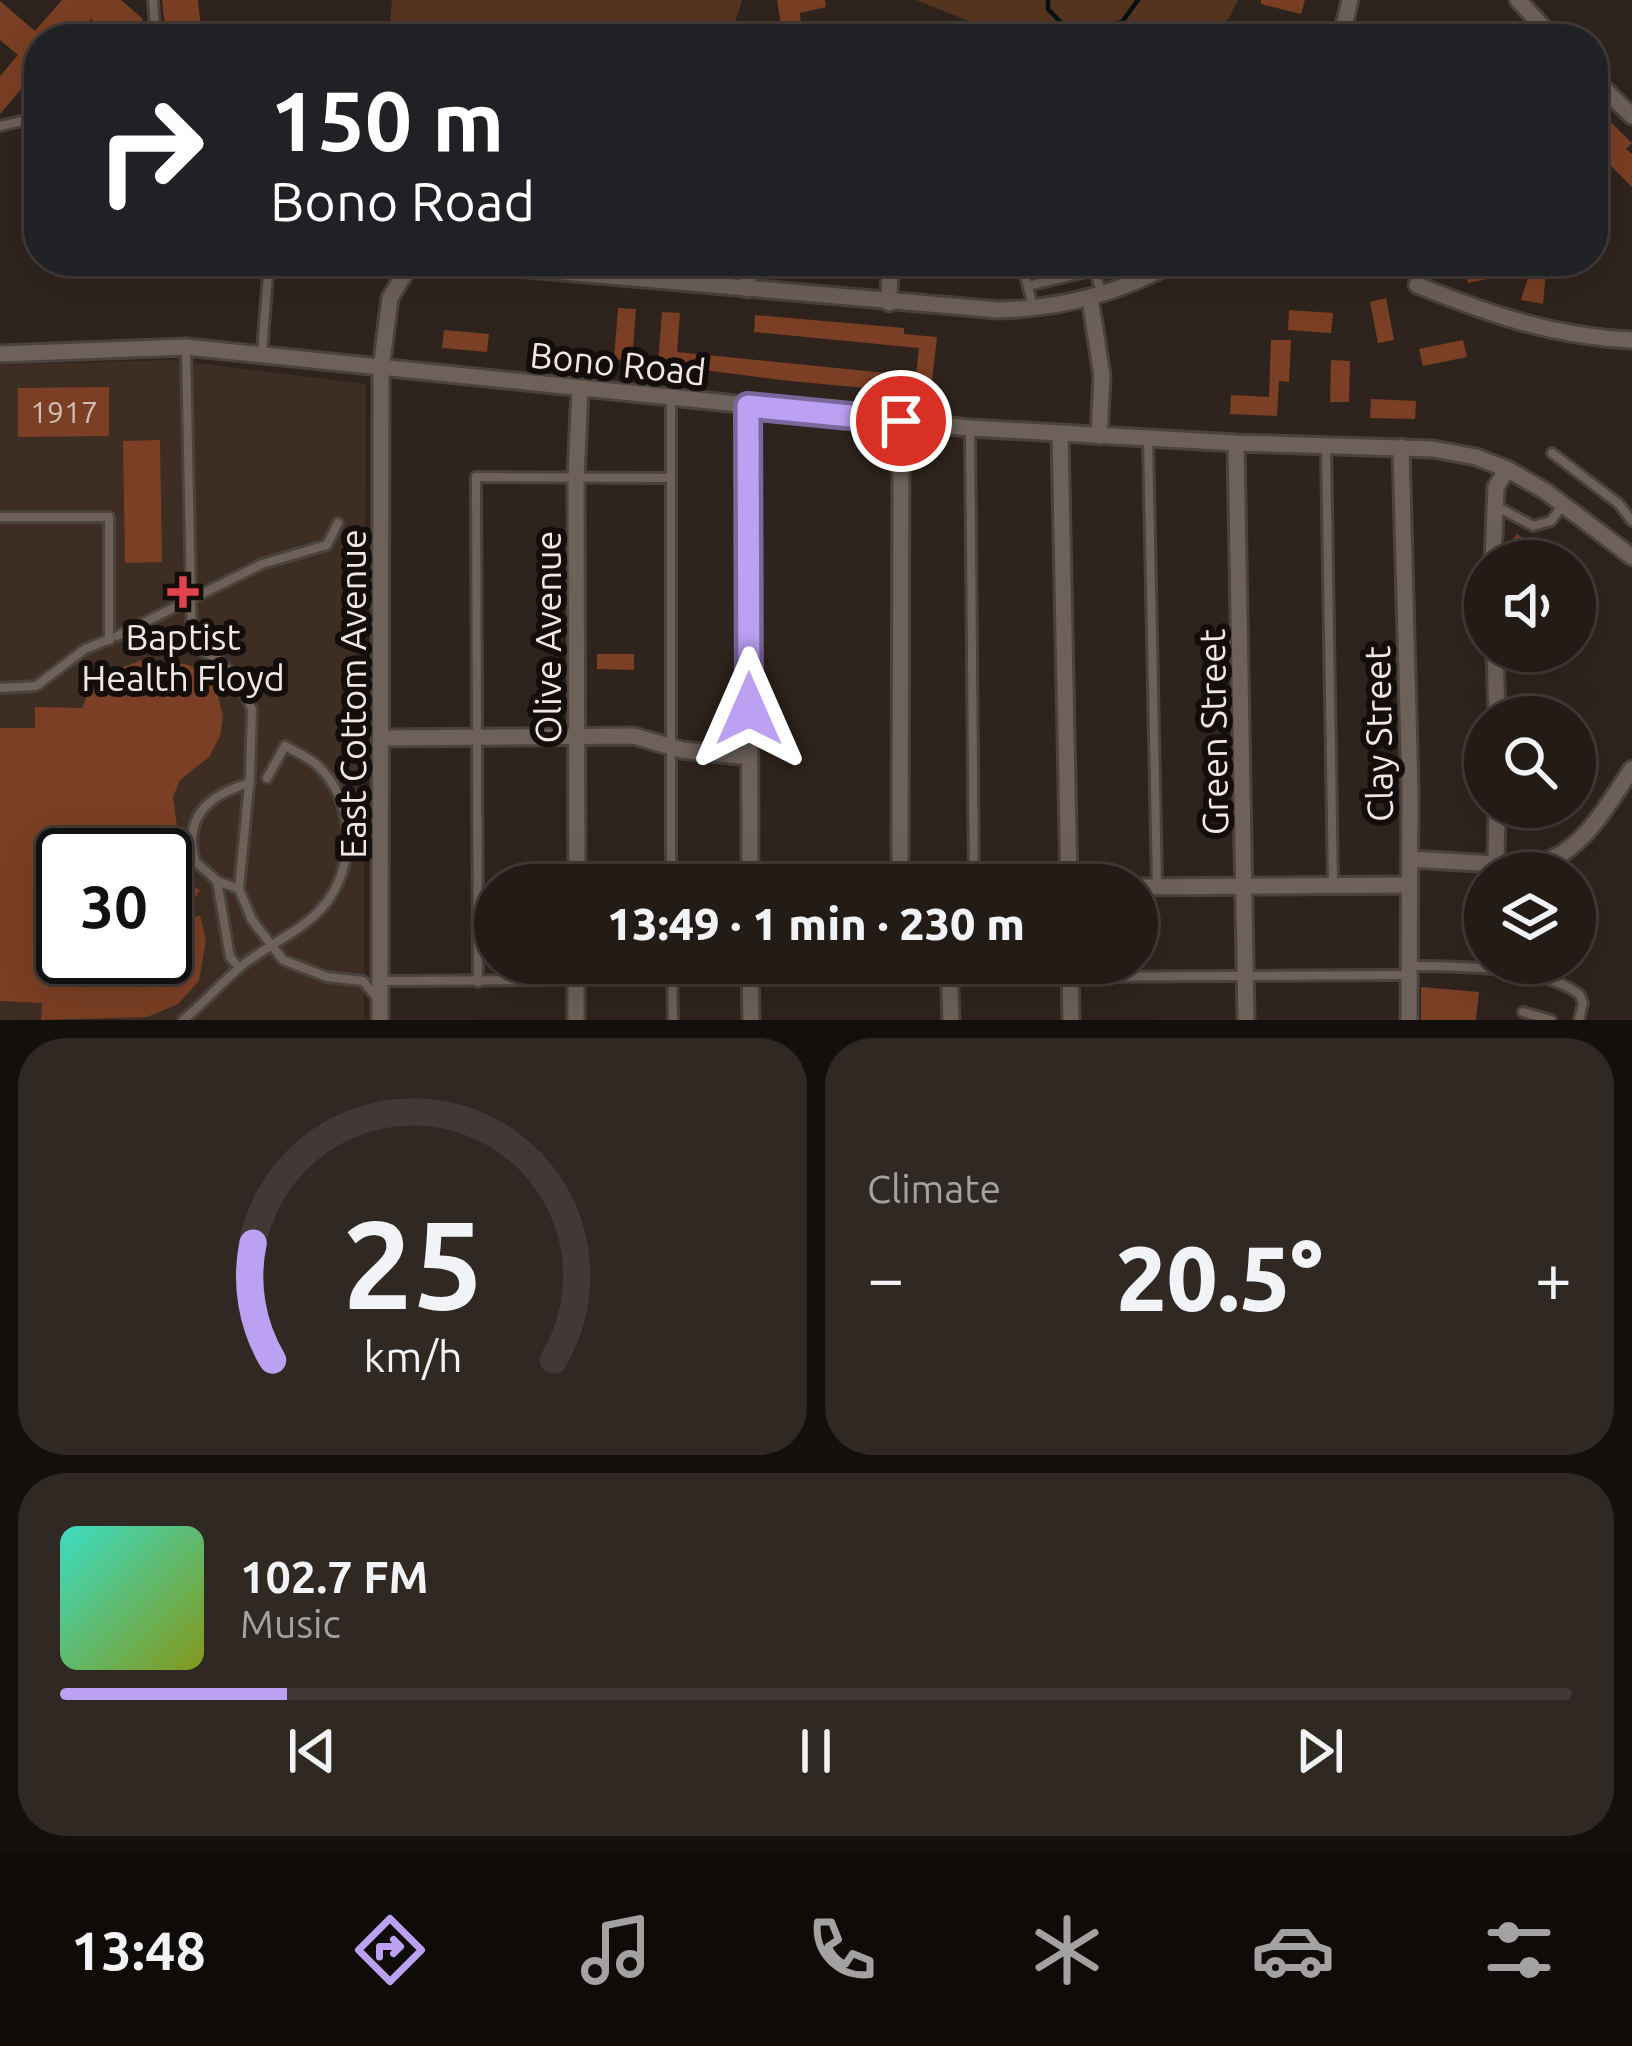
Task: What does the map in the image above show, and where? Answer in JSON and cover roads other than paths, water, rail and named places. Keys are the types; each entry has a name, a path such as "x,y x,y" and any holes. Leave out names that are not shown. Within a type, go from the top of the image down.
{"street":[{"path":"1518,0 1538,24"},
{"path":"1608,93 1632,116"},
{"name":"East Cottom Avenue","path":"381,1012 381,369 393,287 401,276"},
{"name":"East Cottom Avenue","path":"592,276 889,303 1034,309 1096,296 1142,276"},
{"path":"747,289 748,276"},
{"path":"889,303 890,276"},
{"path":"1417,285 1527,326 1632,340"},
{"path":"1096,296 1102,376 1099,436"},
{"name":"Bono Road","path":"0,354 186,347 970,428 1401,447 1476,458 1507,469 1632,555"},
{"name":"Olive Avenue","path":"577,864 580,389"},
{"path":"748,406 750,864"},
{"path":"900,864 901,421"},
{"path":"1060,433 1069,864"},
{"name":"Green Street","path":"1236,443 1246,1020"},
{"name":"Clay Street","path":"1401,447 1409,1020"},
{"path":"1494,540 1499,477 1507,469"},
{"path":"382,738 634,736 749,757"},
{"path":"1566,852 1632,769"},
{"path":"1410,859 1464,862"},
{"path":"1158,887 1410,885"},
{"path":"576,984 576,1020"},
{"path":"750,984 751,1020"},
{"path":"950,984 951,1020"},
{"path":"1070,984 1071,1020"}],"lane":[{"path":"262,354 268,276"},
{"path":"1025,276 1034,309"},
{"path":"1028,286 1061,276"},
{"path":"1095,276 1096,296"},
{"path":"186,347 192,646"},
{"path":"671,398 671,864"},
{"path":"970,428 974,864"},
{"path":"1148,439 1157,864"},
{"path":"1326,446 1334,886"},
{"path":"1552,453 1619,504 1632,521"},
{"path":"478,864 476,477 670,478"},
{"path":"1495,505 1533,526 1551,521 1563,505"},
{"path":"0,518 109,517 113,638"},
{"path":"0,688 37,686 86,649 189,597 262,563 327,545 338,523"},
{"path":"113,638 142,634 192,646 216,658 236,677 252,709 239,889 252,920 283,960 301,969 363,981 381,1012"},
{"path":"184,1020 239,968 318,913 336,890 349,838 336,790 314,762 285,746 267,778"},
{"path":"239,889 218,881 195,861 191,846 198,813 207,801 250,783"},
{"path":"218,881 230,957 239,968"},
{"path":"1158,973 1245,976 1496,970 1571,988 1583,1003 1579,1020"},
{"path":"383,981 474,982"},
{"path":"672,984 673,1020"},
{"path":"1523,1012 1551,1020"}],"waterway":[{"path":"1048,0 1048,9 1062,24"},
{"path":"1112,24 1122,22 1138,0"}],"place":[{"name":"Baptist Health Floyd","path":"183,592"}]}
